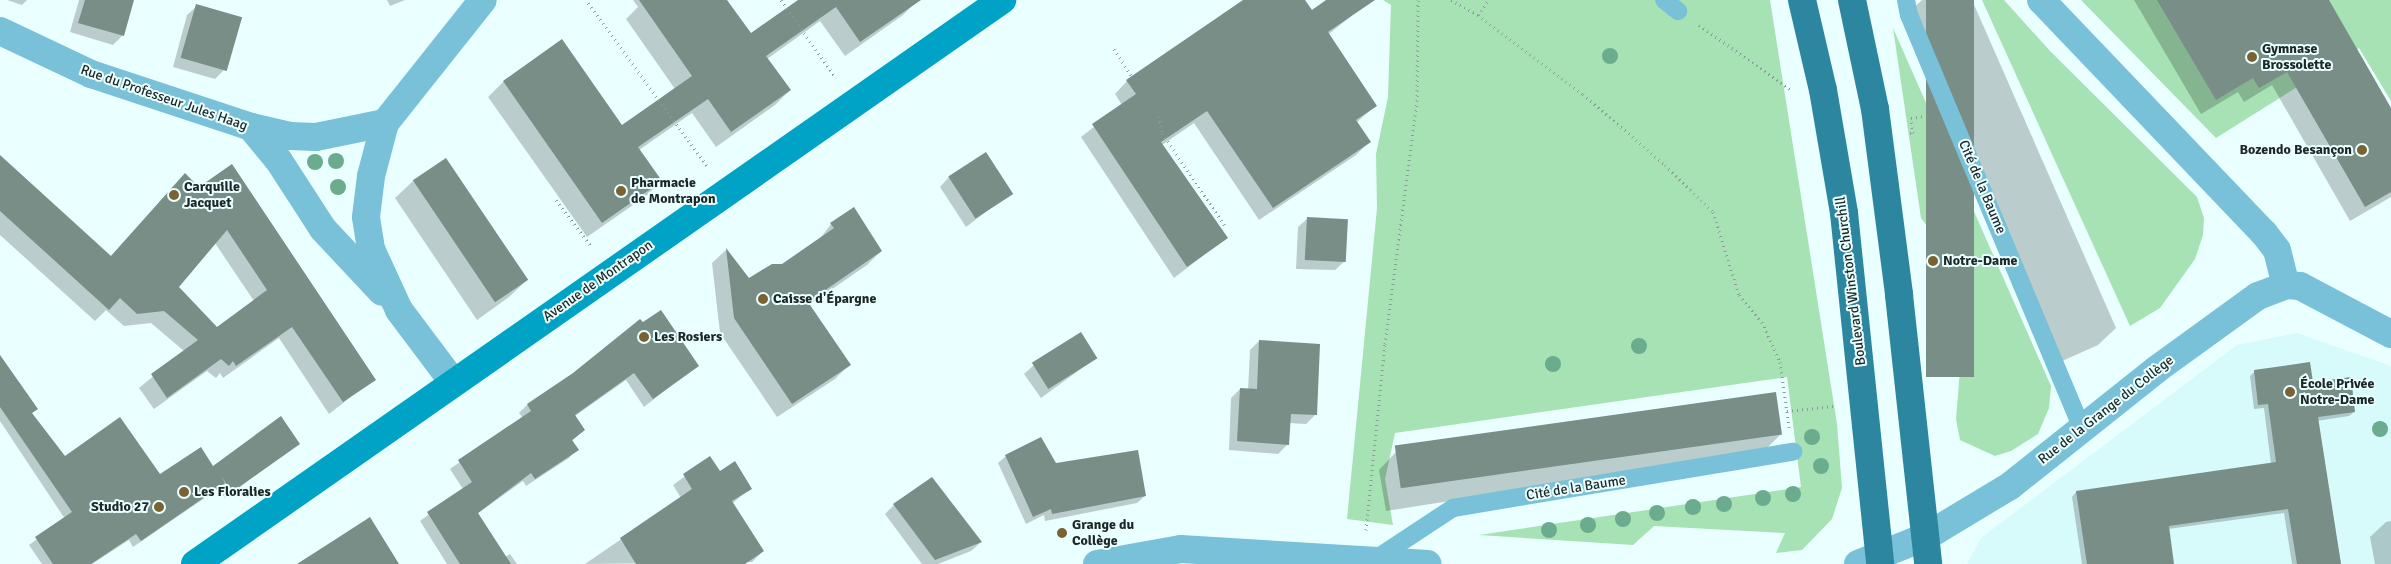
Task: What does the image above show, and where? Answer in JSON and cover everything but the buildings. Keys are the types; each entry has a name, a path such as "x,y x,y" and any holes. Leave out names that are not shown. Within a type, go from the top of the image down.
{"main road":[{"name":"Boulevard Winston Churchill","path":"1802,0 1827,115 1856,305 1873,561"},
{"path":"1852,0 1875,109 1927,536 1928,564"}],"street":[{"path":"453,382 400,310 371,249 366,217 371,176 384,123 483,0"},
{"path":"2041,0 2264,233 2276,250 2286,285 2315,292 2391,334"},
{"name":"Avenue de Montrapon","path":"195,564 996,2"},
{"name":"Rue du Professeur Jules Haag","path":"0,31 91,74 251,127 279,162 323,229 400,310"},
{"path":"251,127 290,136 316,136 384,123"},
{"name":"Rue de la Grange du Collège","path":"1873,561 1927,536 2010,486 2231,313 2258,296 2286,285"},
{"path":"1098,564 1181,549 1428,564"}],"lane":[{"path":"1664,0 1678,11"},
{"name":"Cité de la Baume","path":"1906,0 1910,16 2082,429"},
{"name":"Cité de la Baume","path":"1374,561 1453,508 1793,452"}],"path":[{"path":"781,0 836,78"},
{"path":"1366,533 1385,344 1417,101 1418,0"},
{"path":"1451,0 1478,15 1583,94 1665,165 1713,212 1739,295 1762,322 1780,362 1793,452"},
{"path":"1478,15 1488,0"},
{"path":"588,3 708,167"},
{"path":"1678,11 1827,115"},
{"path":"1114,49 1132,76"},
{"path":"1906,133 1914,133 1911,118 1951,113"},
{"path":"1159,116 1162,133 1226,227"},
{"path":"556,200 592,246"},
{"path":"1787,411 1834,406"}],"shaded area":[{"path":"2297,333 2391,366 2391,564 1967,564 1981,538 2237,345"}],"green space":[{"path":"1383,0 1770,0 1837,424 1842,488 1832,519 1802,550 1776,553 1785,533 1654,526 1633,545 1479,535 1801,487 1787,377 1395,433 1385,479 1393,525 1347,519 1377,208 1376,154 1388,97 1391,5"},
{"path":"1982,0 2004,0 2050,51 2197,197 2204,218 2203,235 2195,259 2160,308 2130,326"},
{"path":"2081,0 2391,0 2391,101 2359,48 2216,138"},
{"path":"1893,28 2051,386 2049,408 2038,434 2011,451 1995,456 1960,440 1956,419 1960,370 1943,247 1921,218"}],"place":[{"name":"Gymnase Brossolette","path":"2252,57"},
{"name":"Bozendo Besançon","path":"2362,150"},
{"name":"Pharmacie de Montrapon","path":"621,191"},
{"name":"Carquille Jacquet","path":"174,195"},
{"name":"Notre-Dame","path":"1933,261"},
{"name":"Caisse d'Épargne","path":"763,299"},
{"name":"Les Rosiers","path":"644,337"},
{"name":"École Privée Notre-Dame","path":"2290,392"},
{"name":"Les Floralies","path":"184,492"},
{"name":"Studio 27","path":"159,507"},
{"name":"Grange du Collège","path":"1062,533"}]}
